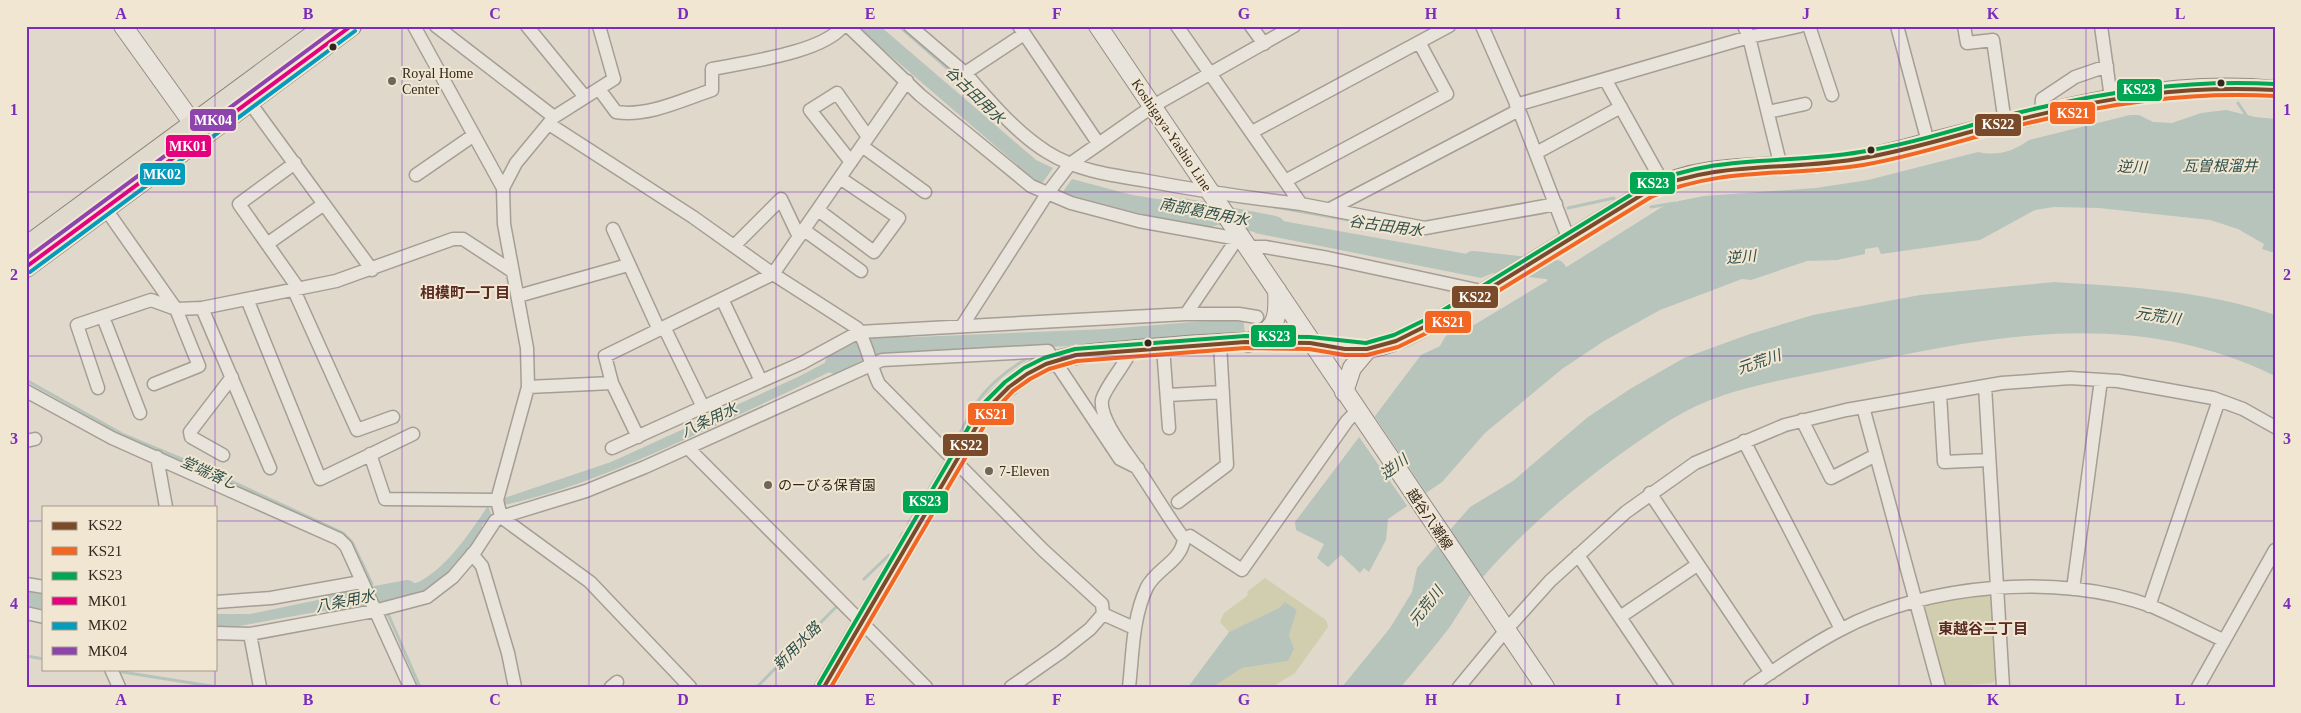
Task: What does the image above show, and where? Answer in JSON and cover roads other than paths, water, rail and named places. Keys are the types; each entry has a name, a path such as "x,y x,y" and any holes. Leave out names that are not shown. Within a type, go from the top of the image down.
{"main road":[{"path":"26,267 105,208 245,96 326,26"},
{"path":"26,247 194,125 245,96 351,26"}],"street":[{"path":"123,26 194,125"},
{"path":"414,26 503,188 504,224 527,348 528,387 497,500 501,517 590,582 690,687"},
{"path":"436,26 552,120 774,274 857,328 862,336 870,364 879,384 1043,550 1102,604 1104,614"},
{"path":"527,26 585,97"},
{"path":"503,188 516,163 552,120 614,79 599,26"},
{"path":"599,89 616,112 631,114 650,110 712,90 712,69 815,46 838,32 843,26"},
{"path":"848,26 907,81 1031,186 1046,194 1139,222 1328,258 1486,292"},
{"path":"910,26 965,73 1016,129 1047,152 1070,164 1116,176 1213,194 1301,204 1424,228 1556,204"},
{"name":"Koshigaya-Yashio Line","path":"1098,26 1312,343"},
{"path":"1177,26 1212,73 1301,204"},
{"path":"1251,26 1264,44"},
{"path":"962,326 1046,194 1070,164 1153,106 1294,26"},
{"path":"1252,132 1449,26"},
{"path":"1482,26 1518,107 1569,240"},
{"path":"1330,209 1518,107 1747,32 1800,26"},
{"path":"1809,26 1832,95"},
{"path":"1897,26 1928,142"},
{"path":"1964,26 1967,43 1993,40 2005,123"},
{"path":"2101,26 2111,98"},
{"path":"965,73 1022,30 1098,143"},
{"path":"1747,32 1782,167"},
{"path":"1285,181 1447,94 1419,42"},
{"path":"2041,114 2042,99 2075,77 2107,66"},
{"path":"1605,79 1663,183"},
{"path":"638,437 612,382 605,356 774,274 907,81"},
{"path":"824,687 955,460 986,410 1001,393 1026,374 1056,360 1096,353 1163,347 1248,343 1312,343 1351,350 1368,349 1409,336 1486,292 1663,183 1701,173 1852,161 2111,98 2179,88 2217,86 2275,90"},
{"path":"851,162 810,110 836,93 865,142 925,192"},
{"path":"245,96 372,270"},
{"path":"1768,112 1805,104"},
{"path":"1536,153 1621,107"},
{"path":"416,175 474,135"},
{"path":"295,163 239,204 295,288 357,430 393,416"},
{"path":"818,210 874,252 900,218 840,178"},
{"path":"734,246 781,199 801,234 861,271"},
{"path":"267,244 324,204"},
{"path":"105,208 176,309 199,366 154,384"},
{"path":"613,229 628,265 703,407"},
{"path":"98,388 77,325 151,300 176,309 202,308 247,299 336,281 372,270 453,239 463,239 512,271"},
{"path":"1186,314 1243,242"},
{"path":"518,296 628,265"},
{"path":"1248,343 1265,334 1272,327 1278,310 1277,290"},
{"path":"247,299 320,479 412,434"},
{"path":"722,299 761,381"},
{"path":"202,308 270,468"},
{"path":"612,448 862,336 962,326 1186,314 1239,314 1257,317"},
{"path":"102,317 140,412"},
{"name":"越谷八潮線","path":"1312,343 1502,625"},
{"path":"1178,502 1227,465 1220,344"},
{"path":"1163,347 1169,428"},
{"path":"1344,392 1352,368 1368,349"},
{"path":"1129,687 1134,628 1140,604 1149,584 1180,554 1184,539 1138,468 1121,448 1110,426 1102,402 1104,394 1126,364 1132,350"},
{"path":"218,633 250,634 427,597 453,577 501,517 586,491 688,448 882,360 1048,351 1056,360 1062,373 1120,459 1138,468"},
{"path":"223,455 191,437 190,432 232,377"},
{"path":"1459,687 1502,625 1578,555 1650,493 1695,463 1768,430 1802,420 1863,407 1984,386 2028,380 2070,378 2101,380 2219,400 2243,409 2275,427"},
{"path":"2073,589 2101,380"},
{"path":"528,387 612,382"},
{"path":"1984,386 2003,687"},
{"path":"26,391 112,438 339,539 346,546 410,687"},
{"path":"1168,395 1222,392"},
{"path":"1940,394 1944,462 1989,460"},
{"path":"2149,606 2219,400"},
{"path":"1863,407 1939,687"},
{"path":"1184,539 1190,536 1242,570 1347,421 1359,414"},
{"path":"1802,420 1831,478 1876,455"},
{"path":"1744,441 1841,629"},
{"path":"688,448 926,687"},
{"path":"370,454 385,499 497,500"},
{"path":"157,457 166,506"},
{"path":"1650,493 1771,673"},
{"path":"2198,687 2275,550"},
{"path":"472,554 482,566 508,653 514,687"},
{"path":"1578,555 1667,687"},
{"path":"1620,617 1697,565"},
{"path":"26,584 42,587"},
{"path":"218,602 363,587"},
{"path":"1750,687 1841,629 1916,601 1997,588 2073,589 2149,606 2223,640"},
{"path":"26,614 42,617"},
{"path":"1104,614 1134,628"},
{"path":"1011,687 1062,652 1090,630 1104,614"},
{"path":"1502,625 1545,687"},
{"path":"250,634 260,687"},
{"path":"111,670 119,687"}],"water":[{"path":"856,26 880,26 1036,160 1053,168 1043,182 1037,182"},
{"name":"瓦曽根溜井","path":"2226,110 2255,117 2275,119 2275,253 2262,249 2264,244 2238,229 2210,220 2099,208 2054,207 2035,210 1980,240 1881,254 1878,247 1865,249 1865,254 1837,260 1807,261 1751,280 1742,279 1660,310 1604,341 1562,369 1485,433 1442,482 1388,519 1386,540 1369,572 1364,568 1360,573 1341,555 1328,567 1317,558 1324,544 1296,530 1295,522 1421,355 1440,346 1445,337 1451,332 1459,334 1547,281 1551,271 1557,267 1565,268 1662,207 1704,196 1816,188 1868,180 1978,152 2005,152 2017,148 2029,140 2130,115 2139,115 2153,122 2172,123 2201,113"},
{"path":"1072,179 1132,195 1204,206 1218,225 1211,227 1150,216 1062,193"},
{"path":"1244,214 1495,259 1502,265 1500,270 1481,278 1255,233"},
{"name":"元荒川","path":"2054,282 2138,288 2194,295 2221,300 2275,315 2275,376 2221,354 2167,341 2114,334 2060,334 2006,338 1951,346 1775,381 1732,392 1691,408 1672,419 1624,452 1552,508 1489,570 1449,628 1401,687 1342,687 1390,628 1412,592 1417,568 1470,507 1513,481 1588,417 1630,389 1684,358 1747,335 1813,315 1920,295"},
{"path":"1243,318 1245,334 1080,348 1077,344 1070,346 880,355 876,348 877,341 892,338 1107,329"},
{"path":"858,345 862,356 697,434 627,465 555,492 505,505 504,498 611,462 800,376"},
{"path":"488,506 492,516 482,525 476,544 459,564 428,588 412,595 386,602 379,589 413,584 434,572 459,546"},
{"path":"26,591 42,595 42,609 26,606"},
{"path":"356,592 360,604 239,626 218,626 218,614 250,614"},
{"path":"1285,602 1297,610 1289,635 1294,649 1288,661 1242,668 1213,687 1188,687 1229,632 1279,608"}],"waterway":[{"name":"谷古田用水","path":"899,26 969,87"},
{"path":"2238,103 2248,118"},
{"name":"谷古田用水","path":"1568,208 1614,198"},
{"name":"谷古田用水","path":"1651,207 1675,203"},
{"name":"谷古田用水","path":"1275,207 1372,224"},
{"name":"南部葛西用水","path":"1183,208 1275,226"},
{"name":"谷古田用水","path":"1514,218 1543,213"},
{"name":"南部葛西用水","path":"1473,261 1556,270 1569,289"},
{"name":"八条用水","path":"835,364 871,345 904,344"},
{"name":"新用水路","path":"954,445 971,412 985,392 1005,373 1028,358 1028,355"},
{"name":"堂端落し","path":"26,380 124,435 196,465 343,533 352,542 372,584"},
{"name":"新用水路","path":"908,524 945,462"},
{"name":"新用水路","path":"901,537 903,533"},
{"name":"新用水路","path":"864,579 889,555"},
{"name":"八条用水","path":"332,604 407,590"},
{"name":"新用水路","path":"757,687 838,605"},
{"name":"堂端落し","path":"388,614 420,687"},
{"path":"26,656 42,659"},
{"path":"116,671 217,687"}],"place":[{"name":"Royal Home Center","path":"392,81"},
{"name":"7-Eleven","path":"989,471"},
{"name":"のーびる保育園","path":"768,485"}],"district":[{"name":"相模町一丁目","path":"465,293"},
{"name":"東越谷二丁目","path":"1983,629"}],"water label":[{"name":"逆川","path":"2132,167"},
{"name":"逆川","path":"1741,257"},
{"name":"逆川","path":"1394,467"}]}
